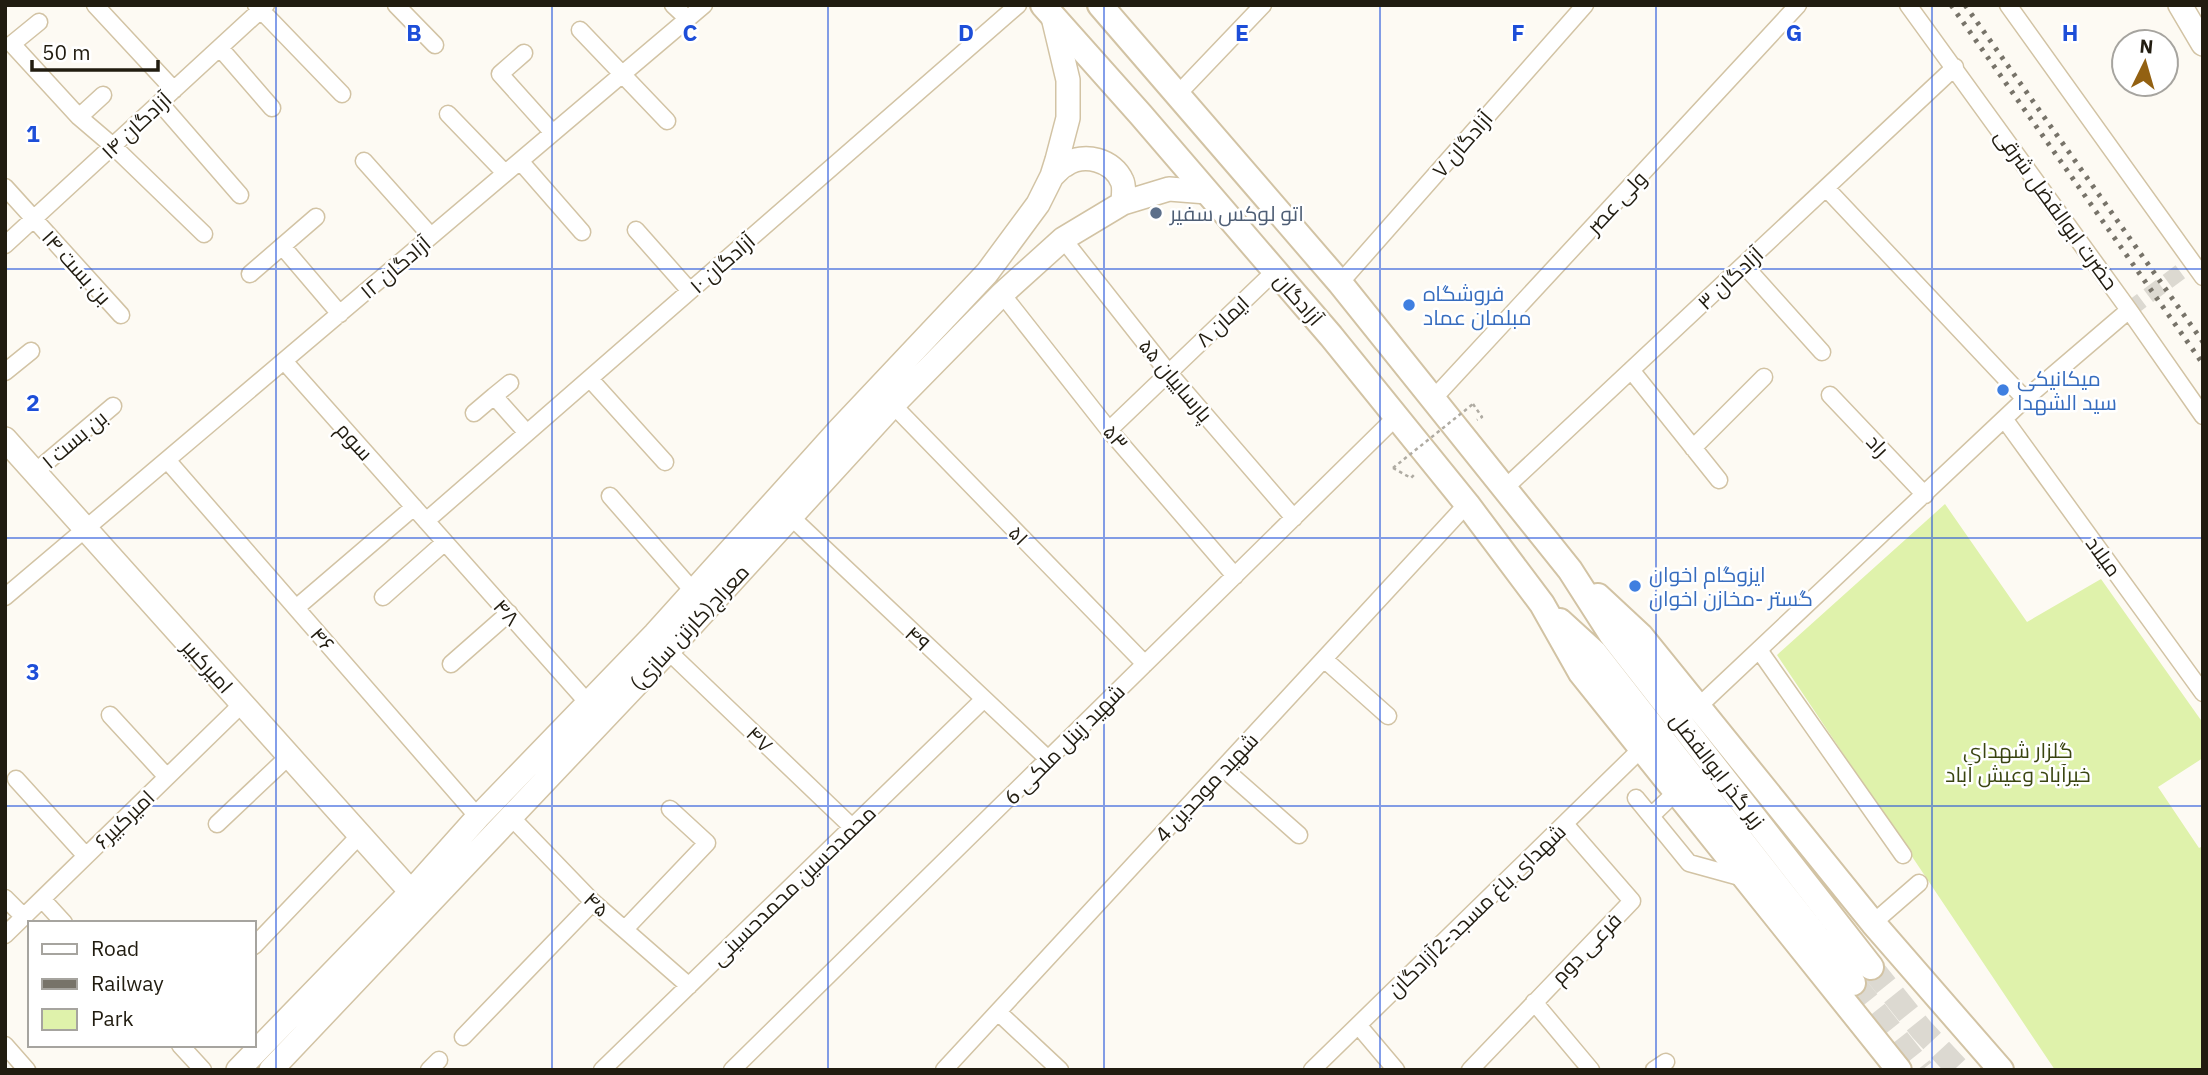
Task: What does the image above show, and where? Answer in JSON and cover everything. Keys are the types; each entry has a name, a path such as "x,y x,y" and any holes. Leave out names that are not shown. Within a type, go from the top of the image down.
{"main road":[{"name":"آزادگان","path":"1100,5 1340,283 1570,570"},
{"name":"آزادگان","path":"1048,11 1331,336 1467,504 1542,604"},
{"path":"1570,570 1641,636 1873,923 2001,1070"},
{"name":"زیر گذر ابوالفضل","path":"1542,604 1594,652 1862,975 1611,634 1570,570"},
{"path":"1542,604 1581,673 1899,1070"}],"street":[{"path":"96,5 174,89"},
{"path":"396,5 435,45"},
{"path":"673,5 688,19"},
{"name":"۱۲ آزادگان","path":"5,597 704,5"},
{"name":"۱۰ آزادگان","path":"426,521 1018,5"},
{"path":"1177,95 1263,5"},
{"name":"۷ آزادگان","path":"1340,283 1585,5"},
{"name":"ولی عصر","path":"1433,399 1798,5"},
{"name":"حضرت ابوالفضل شرقی","path":"1908,5 2203,416"},
{"path":"2180,5 2203,44"},
{"path":"261,6 342,94"},
{"name":"۱۴ آزادگان","path":"5,245 220,48 261,6"},
{"path":"2011,7 2197,258 2203,277"},
{"name":"معراج(کارتن سازی)","path":"271,1070 417,900 478,817 694,592 838,431 987,273 1038,204 1052,176 1068,118 1068,80 1048,11"},
{"path":"38,22 12,44 79,117 204,234"},
{"path":"580,30 667,121"},
{"path":"220,48 272,108"},
{"path":"524,53 497,77 553,133"},
{"name":"۳ آزادگان","path":"1505,488 1955,67"},
{"path":"79,117 103,95"},
{"path":"160,103 240,195"},
{"path":"448,114 505,173"},
{"path":"1052,176 1065,164 1073,161 1098,160 1113,169 1123,183 1123,203"},
{"path":"364,161 431,236"},
{"path":"520,161 582,232"},
{"name":"بن بست ۱۴","path":"5,187 121,315"},
{"path":"1826,188 2025,399"},
{"name":"معراج(کارتن سازی)","path":"238,1070 510,816 668,651 893,405 1002,294 1063,239 1123,203 1170,190 1207,192"},
{"path":"250,274 316,217"},
{"path":"636,230 690,291"},
{"name":"پارساییان ۵۵","path":"1063,239 1168,372 1294,518"},
{"path":"282,246 340,314"},
{"path":"1744,265 1822,352"},
{"name":"۸ ایمان","path":"1109,430 1275,271"},
{"name":"۵۳","path":"1002,294 1109,430 1235,576"},
{"path":"1699,706 2025,399 2129,310"},
{"path":"5,372 31,351"},
{"name":"سوم","path":"284,361 426,521"},
{"path":"1631,370 1718,480"},
{"path":"1693,448 1764,377"},
{"path":"590,379 665,462"},
{"path":"474,414 510,383"},
{"name":"راد","path":"1830,395 1925,495"},
{"path":"494,396 527,433"},
{"name":"۵۱","path":"893,405 1145,664"},
{"name":"بن بست ۱","path":"35,472 113,407"},
{"name":"6 شهید زینل ملکی","path":"733,1070 1395,418"},
{"name":"میلاد","path":"2004,420 2203,692"},
{"name":"امیرکبیر","path":"6,442 417,900"},
{"name":"۴۶","path":"167,460 478,817"},
{"path":"610,496 694,592"},
{"name":"4 شهید موحدین","path":"944,1070 1467,504"},
{"path":"296,608 414,507"},
{"name":"۴۹","path":"790,516 1048,760"},
{"name":"۴۸","path":"426,521 588,703"},
{"path":"383,597 446,542"},
{"path":"451,664 509,614"},
{"path":"1759,650 1903,855"},
{"name":"۴۷","path":"668,651 852,827"},
{"path":"1324,659 1388,716"},
{"name":"محمدحسین محمدحسینی","path":"602,1070 983,700"},
{"name":"امیرکبیر۶","path":"5,935 242,704"},
{"path":"110,715 167,777"},
{"name":"شهدای‌ باغ مسجد-2آزادگان","path":"1312,1070 1641,750"},
{"path":"217,824 289,757"},
{"path":"1223,768 1299,835"},
{"path":"16,779 86,856"},
{"path":"1651,816 1675,793"},
{"path":"1636,798 1689,863 1747,879"},
{"path":"625,929 707,844 670,809"},
{"name":"۴۵","path":"510,816 593,902 689,986"},
{"name":"فرعی دوم","path":"1470,1070 1632,901 1564,824"},
{"path":"256,944 359,836"},
{"path":"1873,923 1919,883"},
{"path":"5,898 24,917"},
{"path":"41,899 62,921"},
{"path":"463,1037 593,902"},
{"path":"1534,1002 1591,1070"},
{"path":"998,1012 1060,1070"},
{"path":"1358,1025 1396,1070"},
{"path":"5,1045 27,1070"},
{"path":"182,1047 203,1070"}],"path":[{"path":"1411,478 1393,468 1473,404 1482,416"}],"green space":[{"name":"گلزار شهدای خیرآباد وعیش آباد","path":"1945,504 2027,622 2101,579 2203,723 2203,758 2158,787 2199,848 2203,846 2203,1070 2055,1070 1777,655"}],"tunnel":[{"path":"2129,310 2192,263"},
{"path":"1871,967 1921,1029 1959,1070"},
{"path":"1853,983 1922,1070"}],"railway":[{"path":"1951,5 2203,364"},
{"path":"1965,5 2203,342"}],"place":[{"name":"اتو لوکس سفیر","path":"1156,213"},
{"name":"فروشگاه مبلمان عماد","path":"1409,305"},
{"name":"میکانیکی سید الشهدا","path":"2003,390"},
{"name":"ایزوگام اخوان گستر -مخازن اخوان","path":"1635,586"}]}
